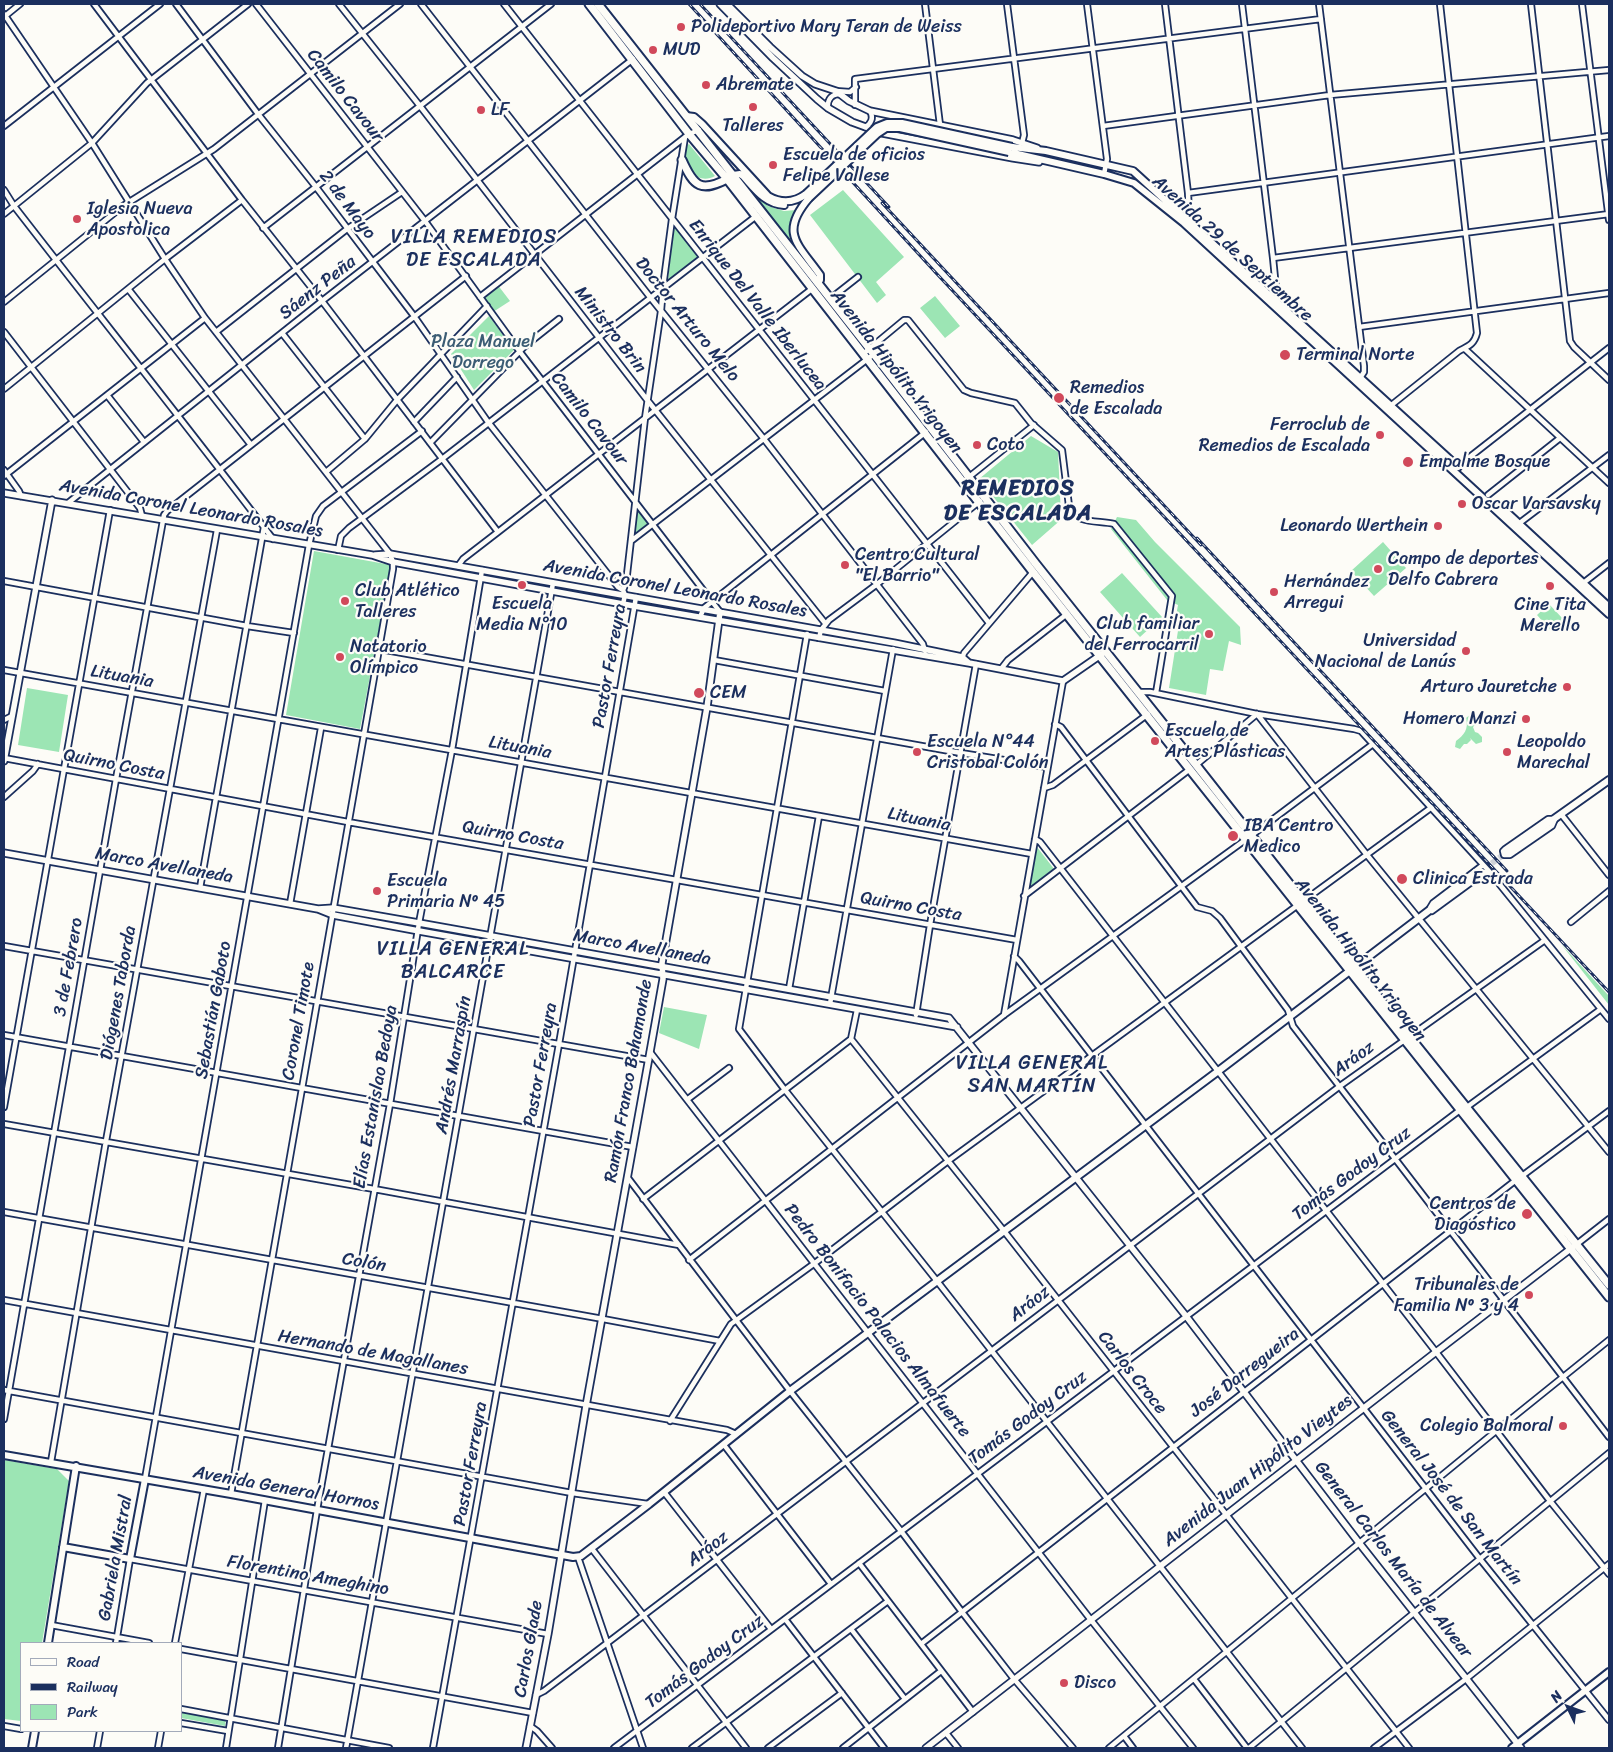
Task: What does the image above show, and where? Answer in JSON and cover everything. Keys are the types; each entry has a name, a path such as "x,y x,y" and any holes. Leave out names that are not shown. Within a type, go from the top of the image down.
{"main road":[{"name":"Avenida Hipólito Yrigoyen","path":"589,4 633,59 687,135 730,180 830,299 872,352 928,431 1103,653 1148,714 1194,767"},
{"name":"Avenida Hipólito Yrigoyen","path":"598,4 697,130 755,216 865,357 969,477 982,500 1033,572 1067,614 1139,692 1194,767 1407,1038 1574,1246 1609,1285"},
{"path":"686,116 694,117 706,128 765,199 776,205 795,204 809,198"},
{"path":"682,160 694,182 701,185 709,186 730,180 740,174 745,174 768,196 781,202 796,200 806,194 877,127 892,123 902,123 1011,149 1054,163"},
{"path":"818,284 820,275 797,244 793,234 793,224 796,215 809,198 877,134 886,128 900,128 1011,149 1046,151"},
{"name":"Avenida 29 de Septiembre","path":"1046,151 1133,170 1274,303 1581,585 1609,614"},
{"name":"Avenida 29 de Septiembre","path":"1054,163 1104,174 1139,186 1186,221"},
{"name":"Avenida 29 de Septiembre","path":"1455,468 1488,495 1517,526"},
{"name":"Avenida 29 de Septiembre","path":"1581,585 1609,607"},
{"path":"1506,853 1609,780"},
{"path":"578,1557 592,1549 790,1391 1217,1072 1477,874"},
{"name":"Avenida Hipólito Yrigoyen","path":"1574,1246 1609,1296"},
{"name":"Avenida General Hornos","path":"4,1455 76,1466 578,1557"},
{"path":"48,1642 76,1466"},
{"name":"Gabriela Mistral","path":"130,1560 145,1479"},
{"name":"Florentino Ameghino","path":"63,1547 130,1560"},
{"path":"1517,1747 1609,1672"},
{"path":"32,1748 34,1732"}],"street":[{"path":"4,15 20,4"},
{"path":"94,4 263,228 297,268 498,532"},
{"path":"4,126 160,4"},
{"name":"2 de Mayo","path":"176,4 258,114 414,316 488,422 624,593"},
{"path":"4,214 92,143 151,80 248,4"},
{"name":"Camilo Cavour","path":"256,4 425,221 520,352 720,612"},
{"name":"Ministro Brin","path":"339,4 655,410 825,624"},
{"path":"4,302 129,201 207,154 400,4"},
{"name":"Doctor Arturo Melo","path":"421,4 585,215 823,514 923,644 925,653"},
{"name":"Enrique Del Valle Iberlucea","path":"504,4 989,623"},
{"path":"263,228 551,4"},
{"name":"Avenida 29 de Septiembre","path":"720,4 773,58 828,108 864,128 1013,158 1054,163"},
{"name":"Avenida 29 de Septiembre","path":"727,4 802,76 815,84 838,92 855,104 870,111 1022,143 1046,151"},
{"path":"925,4 940,125"},
{"path":"1007,4 1024,135 1022,143"},
{"path":"1087,4 1103,126 1106,164 1104,174"},
{"path":"1165,4 1188,193 1189,213 1186,221"},
{"path":"1242,4 1274,258 1274,303"},
{"path":"1319,4 1364,366 1364,372 1359,380"},
{"path":"1389,407 1459,351 1474,342 1477,333 1440,4"},
{"path":"1532,4 1570,341 1609,380"},
{"path":"1582,4 1609,220"},
{"name":"Coronel Timote","path":"4,15 92,143 205,318 390,554 393,562 394,569 363,734 231,1494"},
{"path":"855,104 855,80 1321,19"},
{"name":"Sáenz Peña","path":"68,503 322,301 633,59"},
{"path":"1103,126 1330,95 1609,70"},
{"path":"828,108 828,101 832,96 838,92 850,92 856,86"},
{"path":"864,128 871,122 872,116 870,111"},
{"path":"480,297 687,135 706,128"},
{"path":"623,604 645,418 662,311 663,287 672,219 687,135"},
{"path":"1188,193 1609,136"},
{"path":"4,190 56,261 179,415 274,539"},
{"path":"216,332 347,229 402,192"},
{"path":"4,389 242,200"},
{"path":"1274,258 1609,214"},
{"path":"338,550 341,536 362,518 442,459 755,216"},
{"path":"164,520 164,515 167,511 466,276"},
{"path":"830,299 858,277"},
{"path":"458,566 463,559 818,284"},
{"path":"129,290 251,445"},
{"path":"1359,326 1609,293"},
{"path":"326,472 365,439 398,400 487,306"},
{"path":"21,496 5,474 205,318"},
{"path":"430,444 520,352 559,319"},
{"path":"631,541 814,401 872,352 904,320 908,320 964,390 1015,403 1034,425 1062,450 1069,506 1072,514 1087,521 1114,524 1172,596 1156,693"},
{"path":"4,332 140,508 142,516"},
{"path":"282,333 365,439"},
{"path":"1455,468 1609,348"},
{"path":"1465,349 1609,483"},
{"path":"414,422 457,377"},
{"path":"107,395 144,442"},
{"path":"969,477 1034,425"},
{"path":"700,617 702,609 928,431"},
{"name":"Sebastián Gaboto","path":"145,1479 294,633 318,512 422,432"},
{"path":"1488,495 1560,438"},
{"path":"1517,526 1609,455"},
{"name":"Avenida Coronel Leonardo Rosales","path":"4,493 372,555 393,562 806,636 893,650 925,653 1063,681"},
{"path":"4,760 52,500"},
{"path":"819,638 825,624 982,500"},
{"path":"4,1107 110,510"},
{"name":"3 de Febrero","path":"4,1420 6,1390 40,1218 116,779 164,520"},
{"path":"200,888 264,527"},
{"name":"Diógenes Taborda","path":"52,1462 106,1141 217,530"},
{"name":"Avenida Coronel Leonardo Rosales","path":"372,555 390,554 553,583 624,593 636,597 894,643 925,653"},
{"path":"1581,585 1609,563"},
{"name":"Elías Estanislao Bedoya","path":"278,1748 317,1510 390,1104 419,923 452,750 482,570"},
{"path":"962,660 989,623 1033,572"},
{"path":"4,581 294,633"},
{"name":"Andrés Marraspín","path":"346,1748 553,583"},
{"name":"Pastor Ferreyra","path":"433,1748 472,1538 606,778 636,597"},
{"name":"Ramón Franco Bahamonde","path":"562,1555 586,1406 649,1060 676,880 707,707 720,612"},
{"path":"1001,669 1008,660 1067,614"},
{"path":"808,628 739,1024 741,1034 937,1281 1302,1748"},
{"path":"830,1004 894,643"},
{"path":"380,649 1047,767"},
{"path":"1004,1015 1063,681 1103,653"},
{"path":"714,660 885,691"},
{"path":"916,1019 930,924 961,753 973,664"},
{"name":"Lituania","path":"4,670 1032,854"},
{"path":"1139,692 1145,691 1257,714 1358,730 1432,807 1488,870 1609,1018"},
{"path":"1044,788 1053,785 1148,714"},
{"path":"1024,896 1194,767 1257,714"},
{"path":"1257,714 1366,856 1609,1152"},
{"path":"4,720 12,716"},
{"path":"1055,724 1061,727 1197,907 1216,913 1291,1016 1294,1026 1609,1437"},
{"path":"290,904 321,728"},
{"path":"689,1260 968,1042 1373,744"},
{"name":"Quirno Costa","path":"4,760 38,764 348,822 1017,940"},
{"path":"4,797 33,771 38,764"},
{"path":"670,1421 728,1327 736,1320 816,1263 948,1161 1432,807"},
{"path":"789,990 819,816"},
{"path":"1558,816 1552,826 1510,855 1504,855 1503,851 1505,849 1548,819 1558,816"},
{"path":"1558,816 1609,875"},
{"path":"1035,839 1040,842 1550,1501 1609,1574"},
{"name":"Marco Avellaneda","path":"4,853 318,909 333,915 419,931 857,1010 957,1026"},
{"path":"1425,914 1433,903 1483,865"},
{"path":"1425,914 1437,909 1488,870"},
{"path":"1571,922 1609,892"},
{"name":"Marco Avellaneda","path":"318,909 333,908 789,990 946,1016 957,1026 1021,1108"},
{"name":"Aráoz","path":"536,1695 1340,1086 1545,940"},
{"path":"4,946 649,1060"},
{"name":"General José de San Martín","path":"1014,956 1020,960 1040,989 1426,1490 1609,1720"},
{"name":"Tomás Godoy Cruz","path":"614,1748 1394,1158 1601,1009"},
{"path":"643,1199 851,1039 857,1010"},
{"path":"4,1035 633,1147"},
{"name":"Carlos Croce","path":"851,1039 1409,1748"},
{"name":"Pedro Bonifacio Palacios Almafuerte","path":"650,1052 924,1402 1038,1552 1193,1748"},
{"path":"688,1100 729,1068"},
{"name":"General Carlos María de Alvear","path":"1021,1108 1186,1316 1517,1747"},
{"name":"José Darregueira","path":"920,1644 1450,1230 1609,1111"},
{"path":"4,1124 443,1201 679,1245"},
{"path":"628,1178 689,1260 1014,1679 1072,1748"},
{"name":"Colón","path":"4,1212 720,1341"},
{"name":"Avenida Juan Hipólito Vieytes","path":"926,1748 1609,1219"},
{"name":"Hernando de Magallanes","path":"4,1300 498,1388 586,1406 727,1430 736,1434"},
{"path":"1108,1748 1609,1340"},
{"path":"6,1390 483,1475 572,1493 649,1504"},
{"path":"724,1444 831,1584"},
{"path":"1194,1679 1248,1748 1609,1453"},
{"path":"175,1642 204,1489"},
{"path":"664,1492 771,1630"},
{"path":"226,1748 265,1500"},
{"path":"592,1549 746,1748"},
{"name":"Carlos Glade","path":"526,1748 562,1555"},
{"path":"578,1557 643,1748"},
{"name":"Florentino Ameghino","path":"130,1560 548,1634"},
{"name":"Gabriela Mistral","path":"116,1642 130,1560"},
{"path":"859,1563 973,1712"},
{"path":"1374,1748 1466,1679 1609,1564"},
{"path":"692,1748 888,1601"},
{"path":"785,1619 884,1748"},
{"path":"51,1626 143,1642"},
{"path":"851,1629 905,1700"},
{"path":"182,1649 533,1713"},
{"path":"843,1748 941,1671"},
{"path":"768,1748 842,1693"},
{"path":"182,1709 389,1748"},
{"path":"182,1722 228,1731"},
{"path":"4,1726 20,1729"},
{"path":"530,1726 552,1748"},
{"path":"96,1748 100,1732"},
{"path":"158,1748 161,1732"},
{"path":"946,1733 958,1748"},
{"path":"1124,1736 1134,1748"}],"green space":[{"path":"689,144 715,176 705,179 695,176 691,172 686,163 685,156 687,145"},
{"path":"743,180 768,206 784,211 796,210 791,226 792,238 807,263"},
{"path":"843,190 904,257 876,282 886,295 877,303 810,215"},
{"path":"674,226 698,257 668,280"},
{"name":"Plaza Manuel Dorrego","path":"497,284 510,301 493,312 482,297"},
{"path":"935,296 960,326 945,338 920,308"},
{"name":"Plaza Manuel Dorrego","path":"489,316 514,350 474,390 451,354"},
{"path":"1031,436 1058,452 1061,516 1063,518 1032,545 979,479"},
{"path":"637,509 650,524 635,536"},
{"name":"Club familiar del Ferrocarril","path":"1117,517 1136,520 1155,542 1240,627 1241,645 1229,641 1223,671 1210,669 1206,695 1169,688 1180,618 1176,616 1178,605 1167,600 1111,529"},
{"name":"Campo de deportes Delfo Cabrera","path":"1383,542 1406,568 1374,596 1351,571"},
{"name":"Club Atlético Talleres","path":"314,551 391,565 360,729 286,715"},
{"path":"1122,573 1162,617 1140,637 1100,592"},
{"path":"1549,604 1564,620 1552,632 1537,615"},
{"path":"27,688 68,695 59,752 18,745"},
{"path":"1471,714 1476,716 1477,723 1473,727 1475,732 1482,737 1482,742 1476,744 1470,738 1471,740 1460,749 1455,747 1456,741 1465,731 1467,725 1466,718"},
{"path":"1037,847 1054,869 1029,889"},
{"path":"1561,944 1609,996 1609,1005"},
{"path":"664,1007 707,1015 699,1049 659,1033"},
{"path":"4,1460 57,1469 69,1481 42,1642 20,1642 20,1721 4,1719"},
{"path":"182,1712 226,1719 225,1726 182,1718"}],"tunnel":[{"path":"1477,874 1506,853"}],"railway":[{"path":"689,4 936,273 1609,992"},
{"path":"700,4 889,207"},
{"path":"882,203 1201,545"},
{"path":"1197,538 1507,871"}],"place":[{"name":"Polideportivo Mary Teran de Weiss","path":"681,27"},
{"name":"MUD","path":"653,50"},
{"name":"Abremate","path":"706,85"},
{"name":"Talleres","path":"753,107"},
{"name":"LF","path":"481,110"},
{"name":"Escuela de oficios Felipe Vallese","path":"773,165"},
{"name":"Iglesia Nueva Apostolica","path":"77,219"},
{"name":"Terminal Norte","path":"1285,355"},
{"name":"Remedios de Escalada","path":"1059,398"},
{"name":"Ferroclub de Remedios de Escalada","path":"1380,435"},
{"name":"Coto","path":"977,445"},
{"name":"Empalme Bosque","path":"1408,462"},
{"name":"Oscar Varsavsky","path":"1462,504"},
{"name":"Leonardo Werthein","path":"1438,526"},
{"name":"Centro Cultural \"El Barrio\"","path":"845,565"},
{"name":"Campo de deportes Delfo Cabrera","path":"1378,569"},
{"name":"Escuela Media N°10","path":"522,585"},
{"name":"Cine Tita Merello","path":"1550,586"},
{"name":"Hernández Arregui","path":"1274,592"},
{"name":"Club Atlético Talleres","path":"345,601"},
{"name":"Club familiar del Ferrocarril","path":"1209,634"},
{"name":"Universidad Nacional de Lanús","path":"1466,651"},
{"name":"Natatorio Olímpico","path":"340,657"},
{"name":"Arturo Jauretche","path":"1567,687"},
{"name":"CEM","path":"699,693"},
{"name":"Homero Manzi","path":"1526,719"},
{"name":"Escuela de Artes Plásticas","path":"1155,741"},
{"name":"Escuela N°44 Cristobal Colón","path":"917,752"},
{"name":"Leopoldo Marechal","path":"1507,752"},
{"name":"IBA Centro Medico","path":"1233,836"},
{"name":"Clinica Estrada","path":"1402,879"},
{"name":"Escuela Primaria Nº 45","path":"377,891"},
{"name":"Centros de Diagóstico","path":"1527,1214"},
{"name":"Tribunales de Familia Nº 3 y 4","path":"1529,1295"},
{"name":"Colegio Balmoral","path":"1563,1426"},
{"name":"Disco","path":"1064,1683"}],"district":[{"name":"VILLA REMEDIOS DE ESCALADA","path":"474,250"},
{"name":"REMEDIOS DE ESCALADA","path":"1018,502"},
{"name":"VILLA GENERAL BALCARCE","path":"453,962"},
{"name":"VILLA GENERAL SAN MARTÍN","path":"1032,1076"}]}
